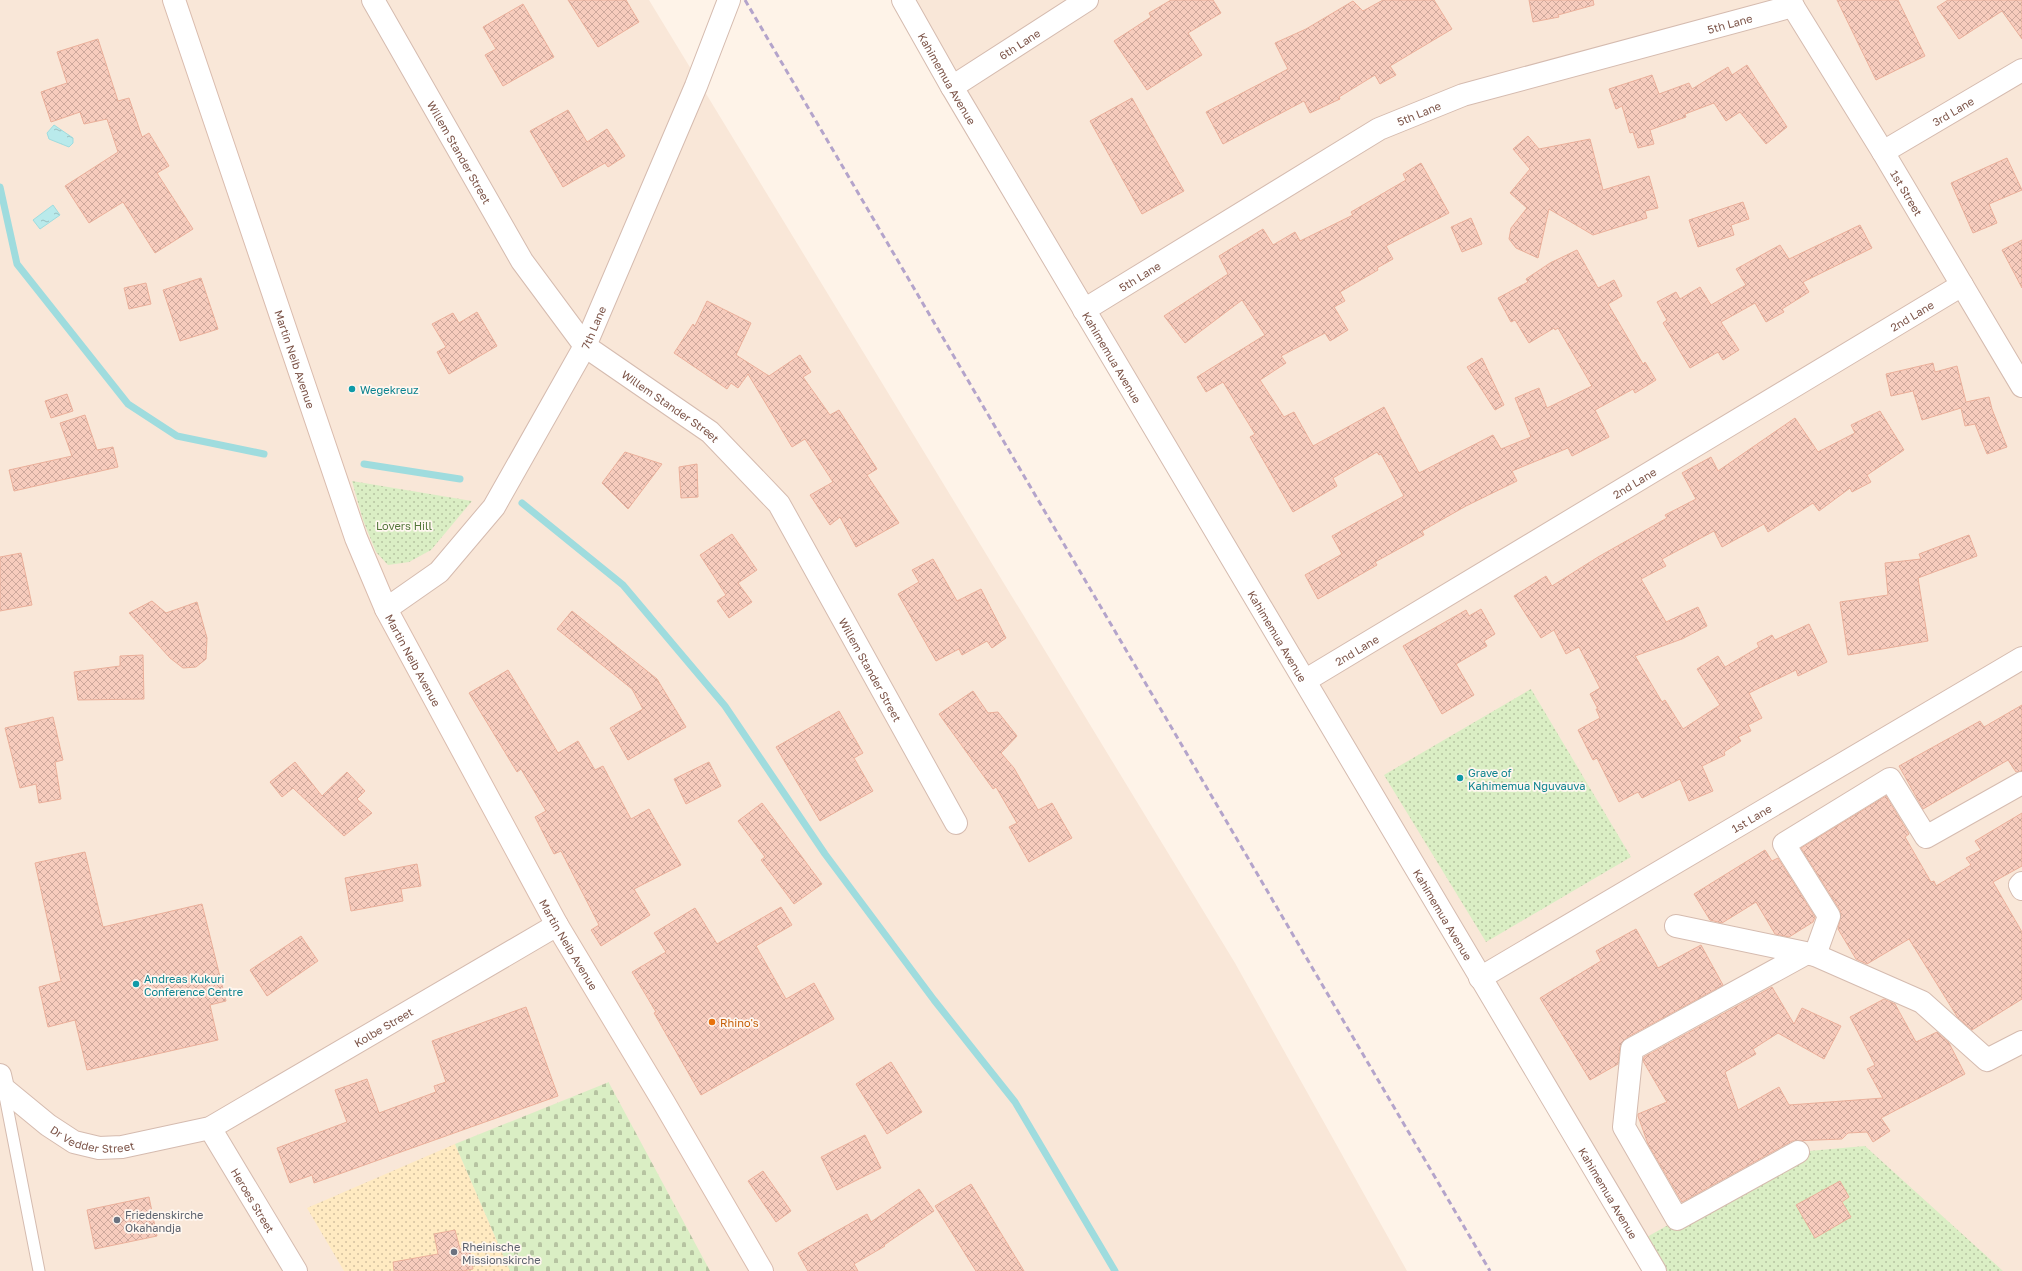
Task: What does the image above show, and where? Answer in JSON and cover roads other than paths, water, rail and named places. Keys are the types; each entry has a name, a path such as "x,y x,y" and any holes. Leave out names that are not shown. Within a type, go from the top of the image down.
{"street":[{"name":"Martin Neib Avenue","path":"174,0 354,530 386,609 557,925 663,1101 762,1271"},
{"name":"Willem Stander Street","path":"373,0 522,261 585,346 710,432 779,504 956,823"},
{"name":"7th Lane","path":"386,609 439,572 494,506 585,346 696,86 729,0"},
{"name":"Kahimemua Avenue","path":"903,0 952,87 1306,680 1480,978 1655,1271"},
{"name":"6th Lane","path":"952,87 1087,0"},
{"name":"1st Street","path":"1791,3 1883,152 2022,386"},
{"name":"5th Lane","path":"1084,310 1379,128 1464,95 1791,3"},
{"name":"3rd Lane","path":"1883,152 2022,70"},
{"name":"2nd Lane","path":"1306,680 1962,284"},
{"name":"1st Lane","path":"1480,978 2022,658"},
{"path":"1798,1152 1677,1219 1624,1127 1632,1049 1810,954 1829,916 1784,844 1890,779 1926,837 2022,783"},
{"path":"2022,883 2020,884 2022,889"},
{"name":"Kolbe Street","path":"210,1128 557,925"},
{"path":"1676,926 1810,954 1922,1002 1987,1060 2022,1042"},
{"name":"Dr Vedder Street","path":"2,1082 48,1125 74,1142 99,1148 122,1147 210,1128"},
{"name":"Heroes Street","path":"210,1128 296,1271"}],"lane":[{"path":"2,1082 39,1271"}],"water":[{"path":"54,125 73,138 73,143 69,147 49,139 47,133"},
{"path":"53,205 60,215 40,229 33,220"}],"waterway":[{"path":"0,187 17,264 128,404 177,436 264,454"},
{"path":"364,464 460,479"},
{"path":"522,503 623,585 725,706 825,854 934,1000 1015,1102 1115,1271"}],"railway":[{"path":"745,0 1490,1271"}],"place":[{"name":"Wegekreuz","path":"352,389"},
{"name":"Grave of Kahimemua Nguvauva","path":"1460,778"},
{"name":"Andreas Kukuri Conference Centre","path":"136,984"},
{"name":"Rhino's","path":"712,1022"},
{"name":"Friedenskirche Okahandja","path":"117,1220"},
{"name":"Rheinische Missionskirche","path":"454,1252"}],"park label":[{"name":"Lovers Hill","path":"404,525"}]}
